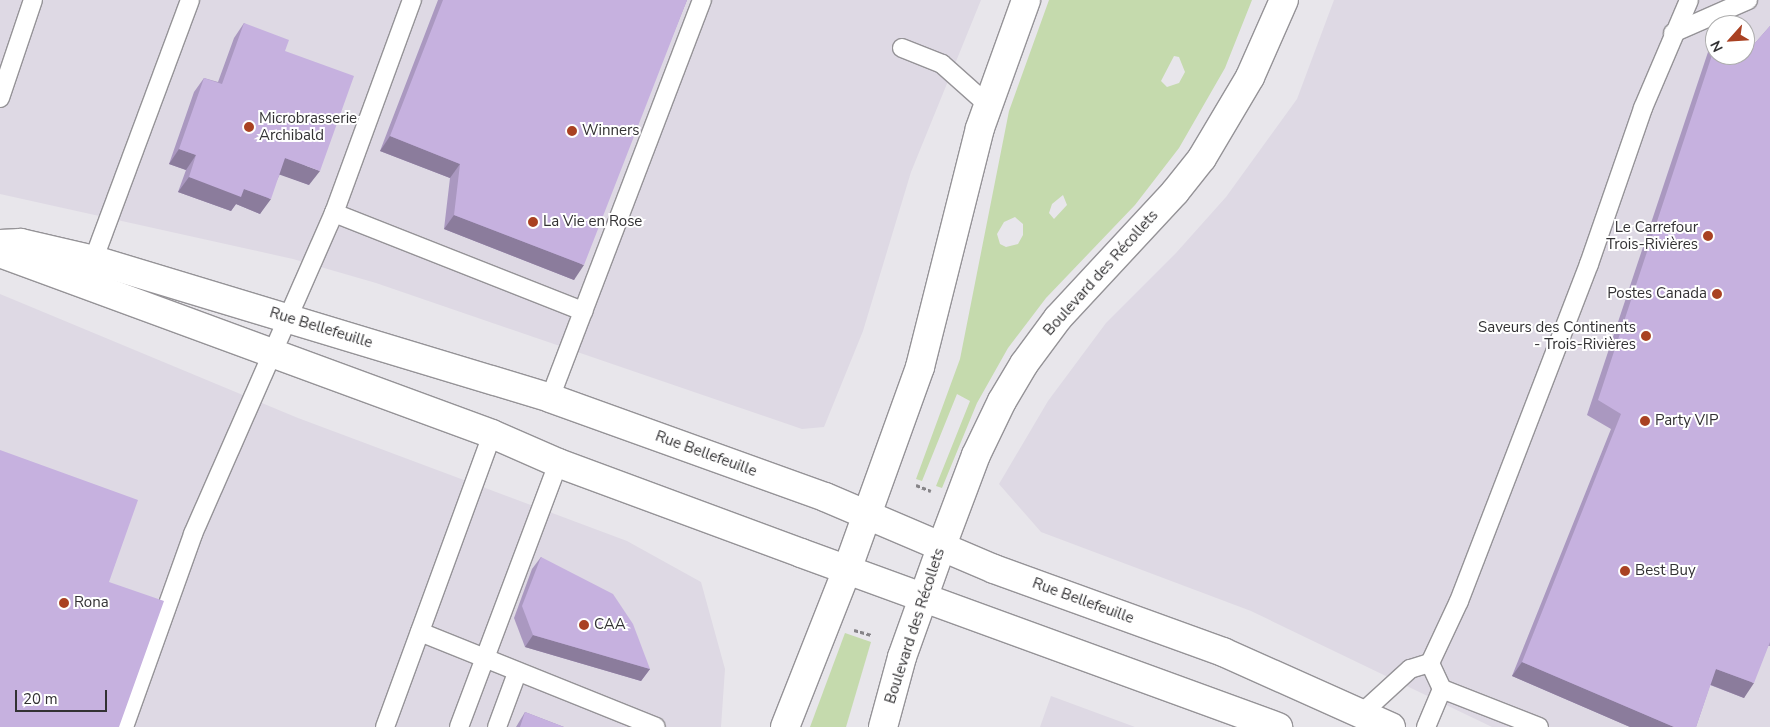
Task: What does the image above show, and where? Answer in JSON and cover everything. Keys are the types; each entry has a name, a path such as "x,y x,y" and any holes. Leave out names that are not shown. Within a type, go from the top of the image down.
{"street":[{"path":"785,727 847,570 932,329 969,168 988,105 1026,0"},
{"name":"Boulevard des Récollets","path":"883,727 941,548 985,436 1024,364 1072,301 1175,192 1202,158 1245,86 1284,0"},
{"name":"Rue Bellefeuille","path":"0,244 21,243 94,260 550,398 866,515 941,548 1223,652 1391,727"},
{"path":"0,253 83,286 270,355 492,434 558,463 1278,727"}],"lane":[{"path":"0,98 33,0"},
{"path":"83,286 190,0"},
{"path":"124,727 193,534 334,213 412,0"},
{"path":"550,398 702,0"},
{"path":"1362,713 1410,669 1430,662 1459,601 1589,264 1642,108 1673,33 1689,0"},
{"path":"1673,33 1748,0"},
{"path":"902,48 942,64 988,105"},
{"path":"334,213 583,311"},
{"path":"385,727 492,434"},
{"path":"459,727 558,463"},
{"path":"420,632 485,655 517,673 656,727"},
{"path":"1430,662 1442,690 1540,727"},
{"path":"497,727 517,673"},
{"path":"1426,727 1442,690"}],"path":[{"path":"916,485 938,494"},
{"path":"846,627 872,636"}],"shaded area":[{"path":"0,0 981,0 911,172 863,331 824,427 802,429 376,283 293,259 0,194"},
{"path":"1334,0 1770,0 1770,727 1492,727 1251,611 1041,532 999,484 1048,401 1106,323 1176,253 1226,197 1297,99"},
{"path":"0,294 298,418 627,541 701,582 725,669 721,727 0,727"},
{"path":"1051,696 1135,727 1040,727"}],"green space":[{"path":"1049,0 1252,0 1225,68 1179,148 1135,205 1046,298 1008,348 977,403 942,488 936,486 970,401 957,394 922,481 916,479 960,359 1009,111","holes":["1174,56 1179,57 1185,72 1179,83 1167,87 1161,81","1063,195 1067,205 1054,219 1049,213 1052,204","1015,217 1023,224 1023,235 1018,244 1006,247 1000,244 997,234 1004,222"]},
{"path":"845,633 871,642 846,727 810,727"}],"building":[{"path":"443,0 687,0 584,265 454,215 460,164 390,136"},
{"path":"244,23 289,40 285,51 354,76 320,171 285,158 271,199 244,189 241,197 189,177 196,155 179,149 204,78 222,84"},
{"name":"Le Carrefour Trois-Rivières","path":"1770,26 1770,642 1754,683 1716,669 1696,727 1674,727 1522,662 1621,414 1598,400 1709,65 1755,65 1755,43"},
{"name":"Rona","path":"0,450 138,500 109,582 164,601 119,727 0,727"},
{"path":"541,557 613,594 633,624 650,669 533,635 522,606"},
{"path":"525,712 564,727 520,727"}],"place":[{"name":"Microbrasserie Archibald","path":"249,127"},
{"name":"Winners","path":"572,131"},
{"name":"La Vie en Rose","path":"533,222"},
{"name":"Le Carrefour Trois-Rivières","path":"1708,236"},
{"name":"Postes Canada","path":"1717,294"},
{"name":"Saveurs des Continents - Trois-Rivières","path":"1646,336"},
{"name":"Party VIP","path":"1645,421"},
{"name":"Best Buy","path":"1625,571"},
{"name":"Rona","path":"64,603"},
{"name":"CAA","path":"584,625"}]}
